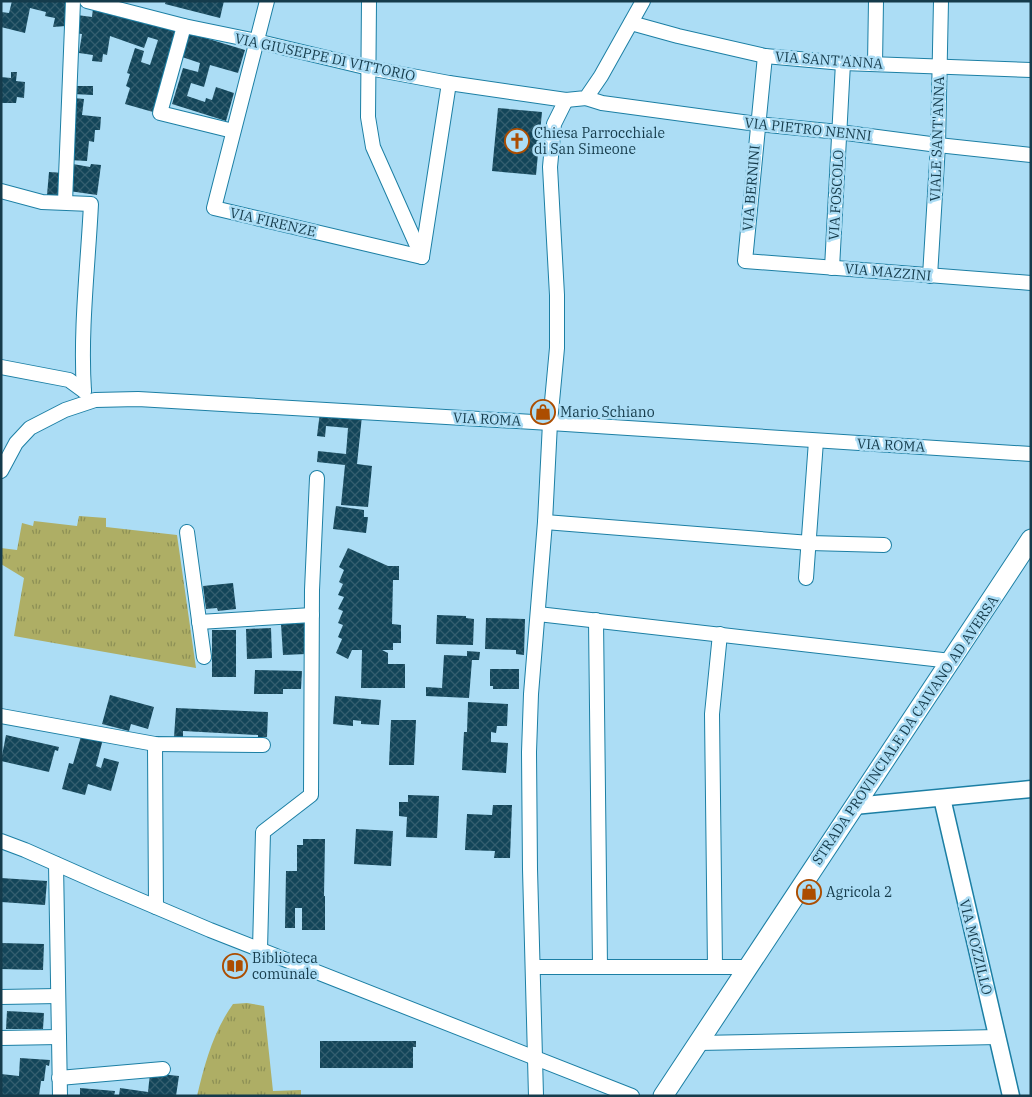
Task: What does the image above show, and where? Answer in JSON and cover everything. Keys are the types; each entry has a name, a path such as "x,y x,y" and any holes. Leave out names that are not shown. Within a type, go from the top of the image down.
{"main road":[{"name":"STRADA PROVINCIALE DA CAIVANO AD AVERSA","path":"663,1096 1031,539"}],"street":[{"path":"65,202 72,1"},
{"name":"VIA GIUSEPPE DI VITTORIO","path":"87,1 184,26 369,68 449,83 566,100"},
{"name":"VIA FIRENZE","path":"267,1 214,208 422,257"},
{"path":"369,1 368,117 373,148 422,257"},
{"path":"586,98 601,76 643,1"},
{"path":"875,64 876,1"},
{"name":"VIALE SANT'ANNA","path":"930,276 938,146 941,1"},
{"name":"VIA SANT'ANNA","path":"631,23 765,56 843,63 1031,70"},
{"path":"184,26 160,113 233,131"},
{"name":"VIA BERNINI","path":"745,261 765,56"},
{"name":"VIA FOSCOLO","path":"832,268 843,63"},
{"path":"422,257 449,83"},
{"name":"VIA PIETRO NENNI","path":"566,100 586,98 602,103 757,124 839,132 938,146 1031,155"},
{"path":"536,1096 529,752 531,694 557,348 557,295 550,167 554,124 566,100"},
{"path":"1,191 42,202 91,204 84,323 83,374 86,397"},
{"name":"VIA MAZZINI","path":"745,261 1031,283"},
{"path":"1,367 69,380 86,397"},
{"name":"VIA ROMA","path":"1,470 16,443 30,428 86,397 95,400 138,399 1031,454"},
{"path":"806,578 816,441"},
{"path":"260,949 263,832 311,795 312,615 318,478"},
{"path":"545,522 810,543 884,545"},
{"path":"187,532 204,657"},
{"path":"538,614 951,661"},
{"path":"199,622 312,615"},
{"path":"596,620 600,966"},
{"path":"715,967 712,714 720,634"},
{"path":"1,716 155,744 263,745"},
{"path":"155,744 156,907"},
{"path":"854,806 1031,789"},
{"name":"VIA MOZZILLO","path":"942,798 1011,1096"},
{"path":"1,842 25,850 156,907 260,949 632,1096"},
{"path":"56,864 60,1096"},
{"path":"533,967 748,967"},
{"path":"1,997 58,996"},
{"path":"1,1038 59,1037"},
{"path":"698,1043 998,1037"},
{"path":"60,1078 162,1069"}],"green space":[{"path":"79,516 106,518 106,527 177,535 196,668 14,636 24,578 1,564 1,548 17,550 22,523 33,526 34,521 77,526"},
{"path":"247,1003 264,1006 273,1091 301,1090 301,1096 197,1096 207,1060 220,1026 233,1004"}],"building":[{"path":"12,1 68,1 66,26 53,27 55,18 45,16 46,12 30,8 25,33 1,27 1,12 9,13"},
{"path":"166,1 224,1 220,18 165,4"},
{"path":"93,8 178,30 153,112 125,104 130,88 126,86 130,74 127,73 135,48 144,51 141,62 150,65 158,40 148,37 144,48 110,36 107,55 103,54 102,62 92,61 93,55 79,53 82,34 74,33 77,15 92,17"},
{"path":"189,33 245,50 238,73 210,65 204,87 191,83 187,96 205,102 206,98 212,100 216,87 234,93 226,121 172,104 183,68 198,72 200,63 182,57"},
{"path":"11,72 17,72 16,81 25,82 24,98 17,97 16,103 1,103 1,77 11,78"},
{"path":"74,86 93,86 93,95 73,94"},
{"path":"74,98 84,99 82,115 101,117 100,130 95,130 94,142 89,141 87,161 69,160"},
{"name":"Chiesa Parrocchiale di San Simeone","path":"498,108 542,112 536,175 492,171"},
{"path":"73,164 90,167 91,164 101,165 97,195 69,191"},
{"path":"49,172 64,173 62,196 47,195"},
{"path":"320,412 362,416 357,464 372,466 368,507 341,505 345,465 317,462 318,451 346,454 348,428 326,426 325,437 317,436"},
{"path":"336,506 364,510 364,517 368,517 366,533 333,529"},
{"path":"348,548 388,566 399,566 399,580 393,580 392,624 401,625 401,643 393,643 393,650 382,650 388,653 388,664 405,664 405,688 361,688 362,650 352,650 348,659 336,653 342,639 338,637 343,625 338,623 343,611 338,609 344,597 338,595 343,584 339,582 344,570 339,567"},
{"path":"233,583 236,609 218,611 217,608 206,609 203,586"},
{"path":"437,615 466,616 466,618 474,619 473,645 436,644"},
{"path":"486,618 525,619 524,655 516,654 516,650 485,649"},
{"path":"304,623 306,654 283,655 281,624"},
{"path":"271,628 272,658 247,659 246,629"},
{"path":"212,630 236,630 236,677 212,677"},
{"path":"467,651 480,652 479,660 472,660 469,698 426,696 426,687 442,688 444,655 467,656"},
{"path":"490,669 519,669 519,689 493,689 493,686 490,686"},
{"path":"255,670 302,671 301,689 283,689 283,694 254,694"},
{"path":"110,695 154,707 148,729 131,724 129,731 102,724"},
{"path":"335,696 381,700 379,725 361,724 361,721 353,720 353,726 333,724"},
{"path":"468,702 508,704 507,726 497,726 496,733 491,732 491,742 508,743 506,773 462,770 464,732 467,732"},
{"path":"176,708 268,712 267,737 183,731 183,737 174,737"},
{"path":"391,720 416,720 414,765 389,765"},
{"path":"82,733 103,739 96,766 101,768 104,758 119,762 111,791 88,784 85,795 62,789 69,763 73,764"},
{"path":"6,735 59,747 58,751 55,750 49,772 1,761"},
{"path":"408,795 439,796 437,838 406,837 407,817 399,816 399,802 408,802"},
{"path":"493,805 512,805 510,858 494,858 495,851 465,850 467,814 492,815"},
{"path":"356,829 393,831 391,866 354,864"},
{"path":"303,839 325,839 325,930 302,930 302,908 295,908 295,928 285,928 286,871 297,871 297,845 303,845"},
{"path":"1,878 47,881 45,905 1,902"},
{"path":"1,943 44,944 43,970 1,969"},
{"path":"7,1011 44,1013 43,1029 6,1029"},
{"path":"320,1041 416,1041 416,1047 413,1047 413,1068 320,1068"},
{"path":"20,1058 50,1060 49,1066 46,1065 44,1081 41,1081 39,1096 1,1096 1,1074 19,1076"},
{"path":"150,1073 179,1076 176,1096 119,1096 120,1088 148,1092"},
{"path":"80,1088 115,1091 114,1096 80,1096"}],"place":[{"name":"Chiesa Parrocchiale di San Simeone","path":"517,141"},
{"name":"Mario Schiano","path":"543,412"},
{"name":"Agricola 2","path":"809,892"},
{"name":"Biblioteca comunale","path":"235,966"}]}
